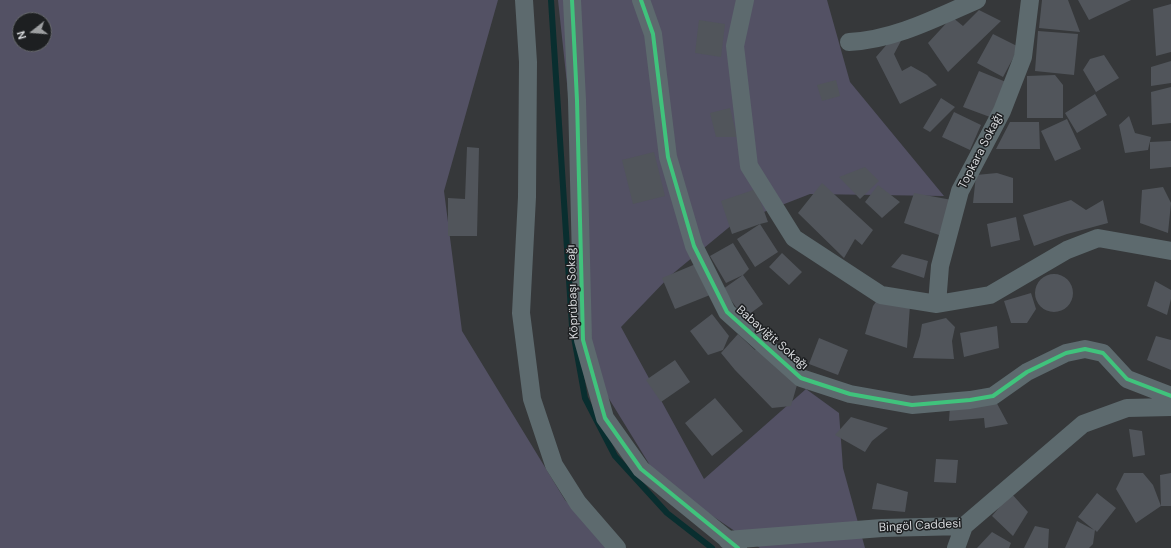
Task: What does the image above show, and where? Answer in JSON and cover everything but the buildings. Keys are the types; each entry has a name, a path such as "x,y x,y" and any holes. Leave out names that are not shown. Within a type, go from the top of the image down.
{"street":[{"path":"524,0 528,62 527,189 521,313 532,400 554,465 578,503 617,548"},
{"name":"Köprübaşı Sokağı","path":"572,0 577,100 583,340 605,418 641,469 732,544"},
{"name":"Babayiğit Sokağı","path":"642,0 653,34 668,157 694,246 727,312 801,378 850,394 912,405 970,400 993,396 1027,372 1066,353 1085,349 1103,352 1128,379 1171,396"},
{"path":"745,0 735,46 748,166 794,238 881,295 937,304 990,295 1067,250 1098,238 1171,251"},
{"path":"849,42 868,41 926,23 977,0"},
{"name":"Topkara Sokağı","path":"937,304 940,266 960,191 1002,111 1022,57 1030,0"},
{"name":"Bingöl Caddesi","path":"732,544 882,528 964,526 1083,424 1127,408 1171,407"},
{"path":"956,548 964,526"}],"shaded area":[{"path":"0,0 498,0 444,191 462,331 565,500 612,548 0,548"},
{"path":"558,0 827,0 850,82 944,196 810,194 733,224 670,276 621,327 704,479 806,389 839,413 843,468 865,548 760,548 659,480 595,376 577,177"}],"waterway":[{"path":"551,0 572,326 585,398 615,456 667,513 712,548"}],"cycle path":[{"path":"572,0 577,100 583,340 605,418 641,469 738,548"},
{"path":"641,0 653,34 668,157 694,246 727,312 801,378 850,394 912,405 970,400 993,396 1027,372 1066,353 1085,349 1103,353 1127,379 1171,396"}]}
